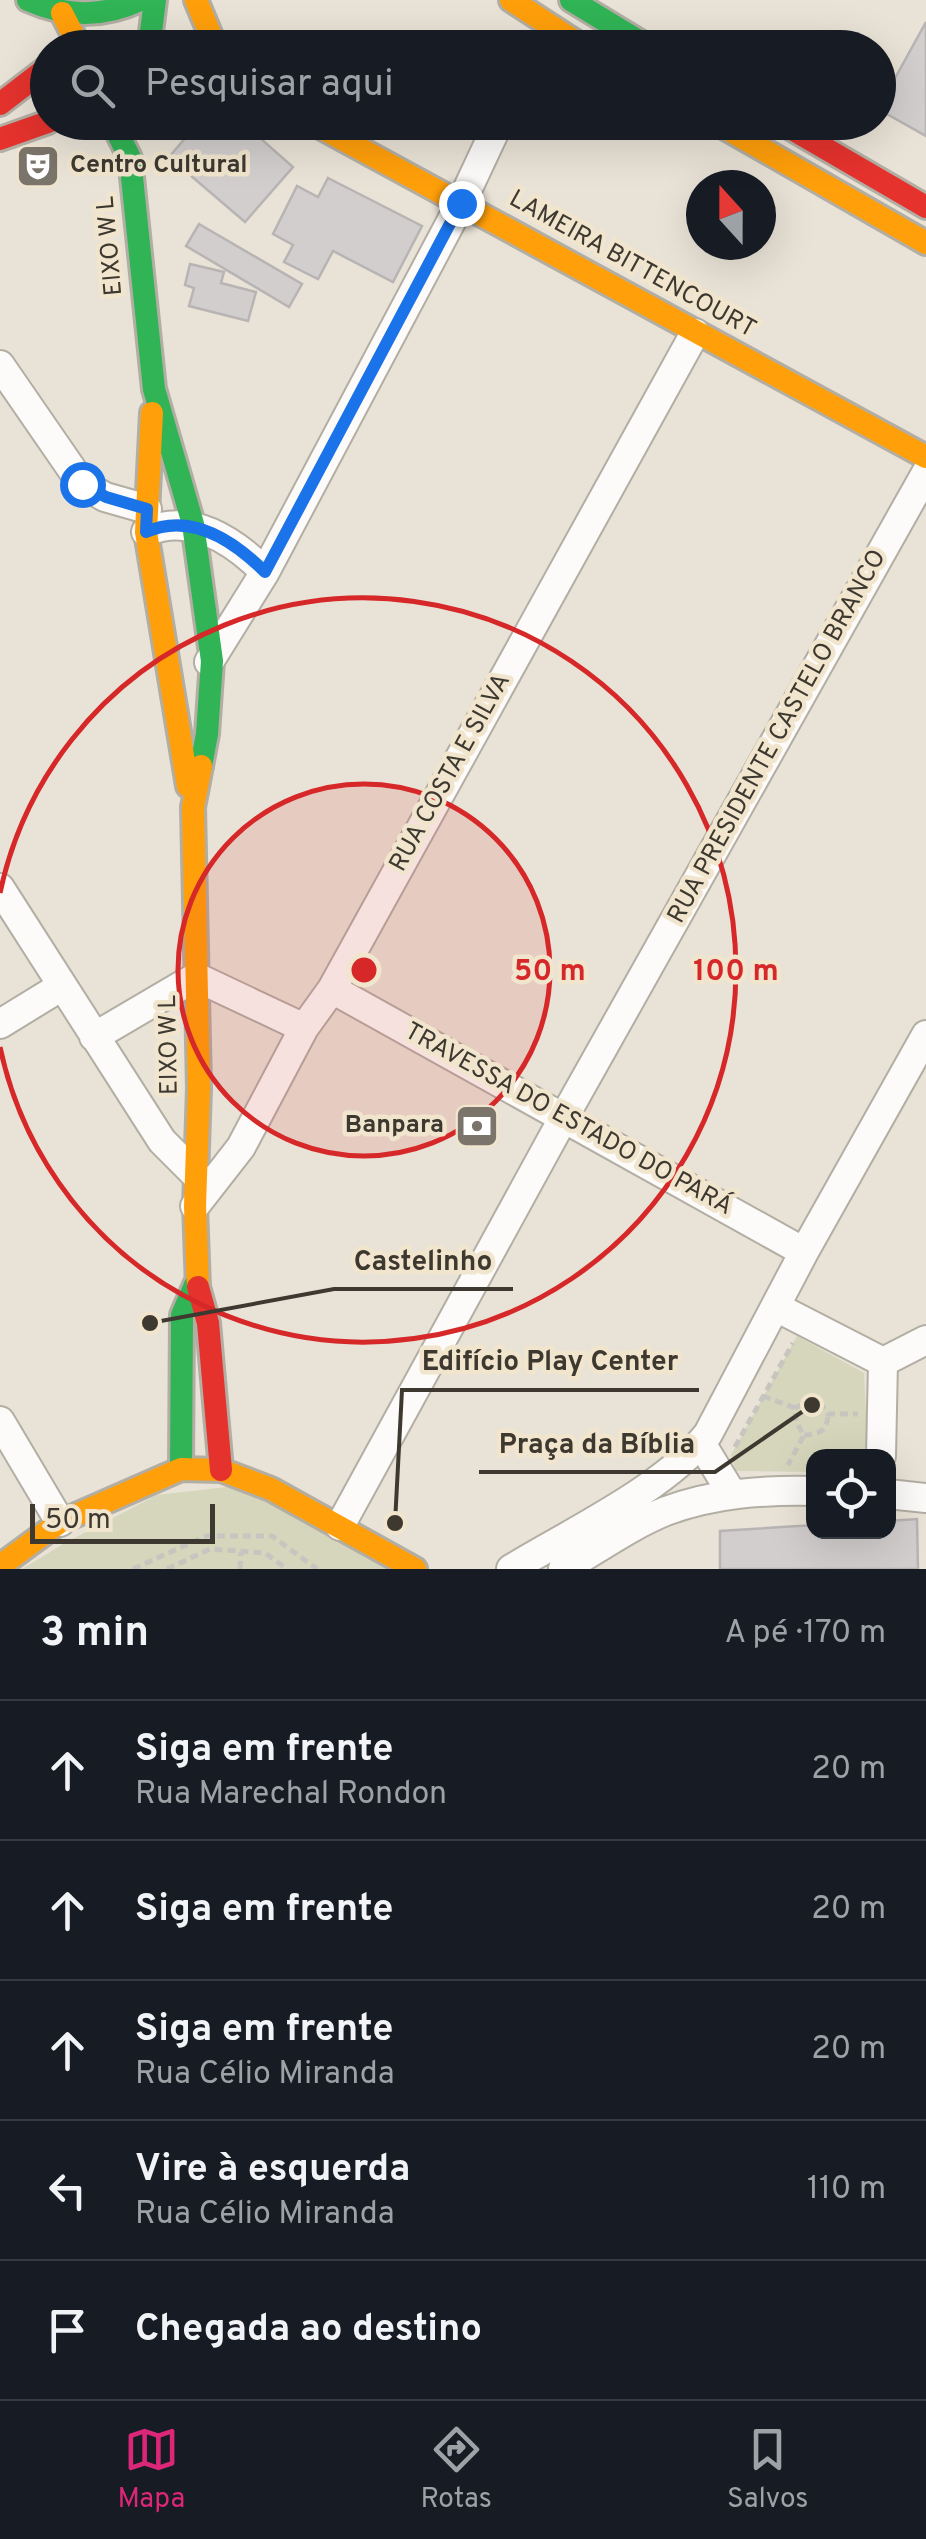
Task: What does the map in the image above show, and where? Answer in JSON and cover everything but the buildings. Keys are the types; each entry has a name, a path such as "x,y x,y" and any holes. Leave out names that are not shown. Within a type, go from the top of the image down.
{"street":[{"path":"28,0 62,13 95,15 134,4"},
{"path":"152,30 156,0"},
{"path":"196,0 208,30"},
{"path":"511,0 535,30"},
{"path":"570,0 620,30"},
{"path":"99,30 134,4"},
{"path":"62,13 70,30"},
{"path":"0,104 30,81"},
{"path":"0,139 30,128"},
{"path":"121,140 130,158"},
{"path":"130,158 136,140"},
{"name":"LAMEIRA BITTENCOURT","path":"344,140 926,456"},
{"path":"170,671 212,661 265,572 491,140"},
{"path":"746,140 926,243"},
{"path":"811,140 926,206"},
{"name":"EIXO W L","path":"130,158 154,389 146,520 154,594 193,808"},
{"name":"RUA COSTA E SILVA","path":"195,1206 242,1148 304,1028 332,988 695,332"},
{"path":"0,365 82,484 146,520 193,524 246,554 265,572"},
{"name":"EIXO W L","path":"154,389 193,524 212,661 207,734 193,808 199,1088 195,1206 196,1282 208,1323 221,1470"},
{"name":"RUA PRESIDENTE CASTELO BRANCO","path":"340,1526 564,1117 926,473"},
{"path":"0,888 162,1141 196,1175"},
{"path":"94,1036 196,977 304,1028"},
{"path":"0,1024 62,986"},
{"name":"TRAVESSA DO ESTADO DO PARÁ","path":"332,988 804,1252"},
{"path":"512,1569 663,1477 701,1443 926,1035"},
{"name":"EIXO W L","path":"181,1469 182,1315 196,1282"},
{"path":"776,1307 883,1362"},
{"path":"883,1362 926,1340"},
{"path":"881,1449 883,1362"},
{"path":"0,1421 60,1522"},
{"path":"701,1443 732,1494"},
{"path":"0,1566 60,1522 181,1469 221,1470 271,1489 415,1569"},
{"path":"563,1569 665,1512 732,1494 806,1482"},
{"path":"896,1495 926,1498"}],"path":[{"path":"731,1455 796,1336"},
{"path":"763,1396 795,1408 807,1402 820,1403 828,1414 823,1431 804,1436 784,1472 806,1482"},
{"path":"795,1408 796,1422 804,1436"},
{"path":"828,1414 866,1414"},
{"path":"133,1569 206,1536 272,1536 317,1569"},
{"path":"167,1569 210,1549 265,1553 287,1569"},
{"path":"240,1569 242,1551"}],"green space":[{"path":"797,1336 864,1373 868,1449 806,1449 806,1472 736,1471 731,1455"},
{"path":"236,1486 395,1569 22,1569 157,1495"}],"traffic: fast":[{"path":"28,0 56,10 84,13 112,10 140,0"},
{"path":"151,30 155,0"},
{"path":"571,0 620,30"},
{"path":"121,140 130,158 154,389 193,524 212,661 201,766"},
{"path":"181,1469 182,1315 195,1285"}],"traffic: slow":[{"path":"196,0 208,30"},
{"path":"511,0 557,30"},
{"path":"62,13 71,30"},
{"path":"344,140 926,457"},
{"path":"746,140 926,243"},
{"path":"152,413 146,532 188,786"},
{"path":"198,1287 195,1206 199,1088 193,807 201,766"},
{"path":"0,1566 60,1522 181,1469 221,1470 271,1489 415,1569"}],"traffic: jam":[{"path":"0,104 30,81"},
{"path":"0,139 30,128"},
{"path":"811,140 926,207"},
{"path":"198,1287 208,1323 221,1470"}],"place":[{"name":"Centro Cultural","path":"38,166"},
{"name":"Banpara","path":"477,1126"},
{"name":"Castelinho","path":"150,1323"},
{"name":"Praça da Bíblia","path":"812,1405"},
{"name":"Edifício Play Center","path":"395,1523"}],"route":[{"path":"82,484 106,497 147,509 146,532 175,523 193,524 246,554 265,572 461,203"}]}
